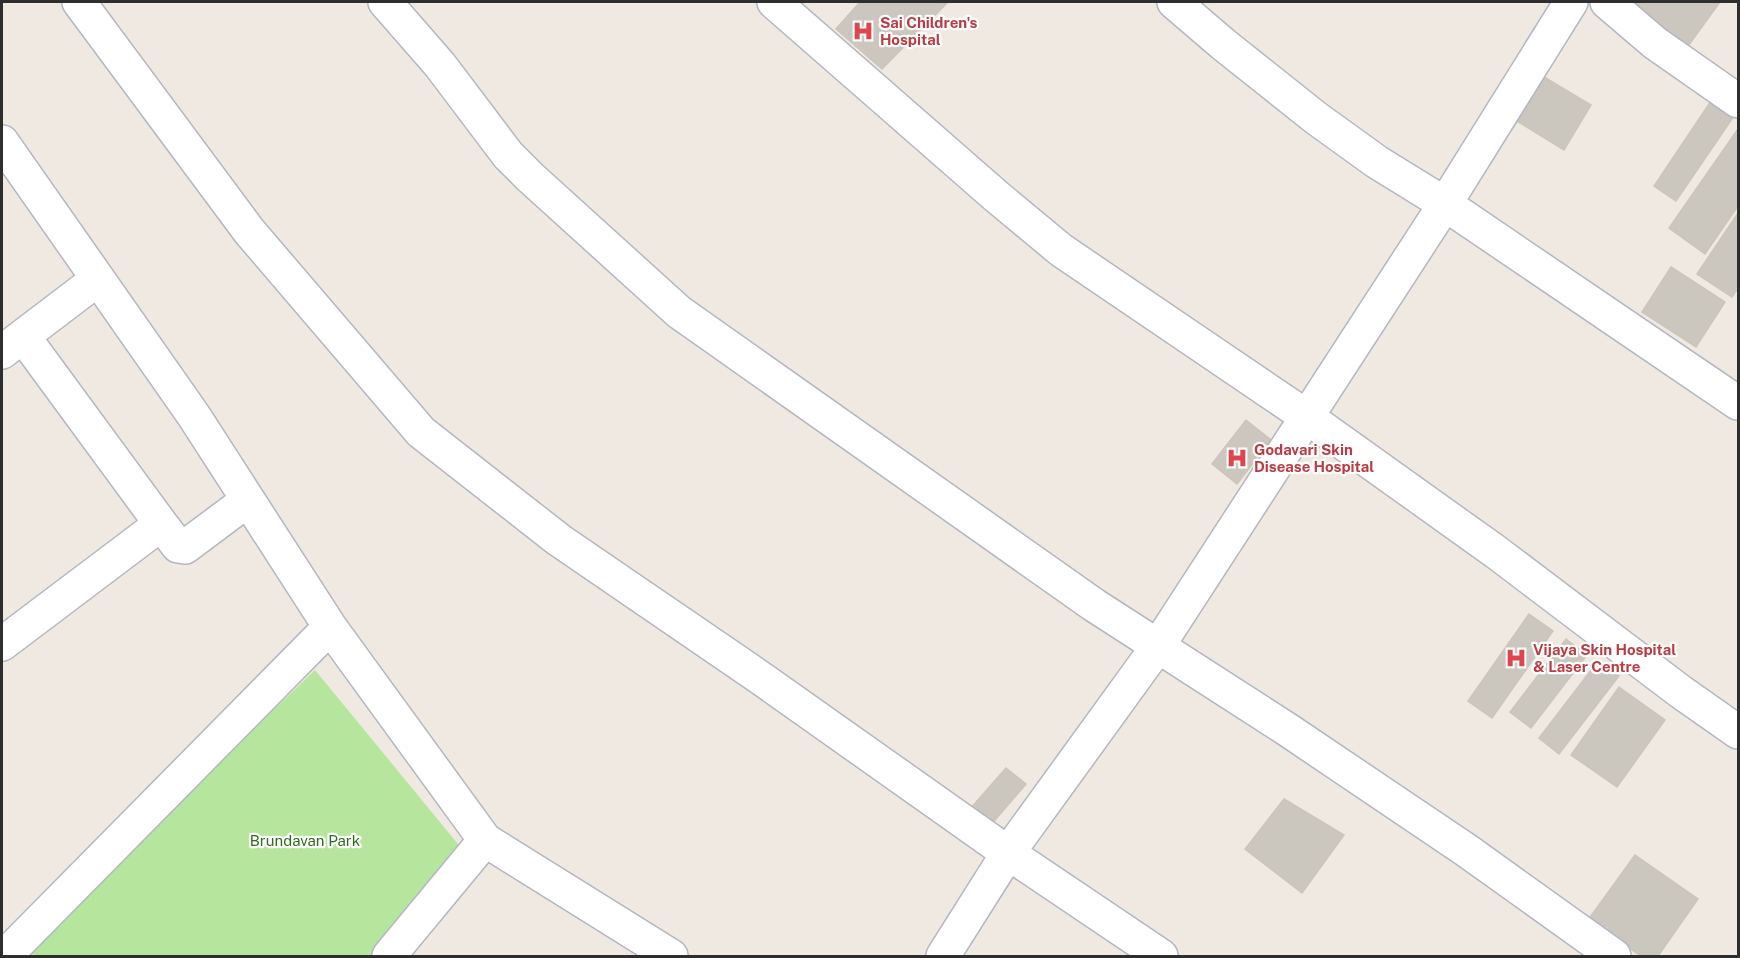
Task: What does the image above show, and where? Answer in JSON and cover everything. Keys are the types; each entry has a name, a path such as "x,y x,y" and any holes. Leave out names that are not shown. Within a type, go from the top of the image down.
{"street":[{"path":"79,2 249,231 422,432 559,540 1161,957"},
{"path":"385,2 440,65 508,154 530,177 679,312 1065,585 1288,730 1456,844 1614,957"},
{"path":"774,2 1061,250 1307,417 1496,552 1738,732"},
{"path":"1174,2 1316,118 1377,162 1445,204 1738,403"},
{"path":"943,957 1008,853 1158,646 1445,204 1571,2"},
{"path":"1607,2 1655,43 1738,101"},
{"path":"2,142 194,416 330,627 485,840 671,957"},
{"path":"98,279 12,344 178,546 185,547 248,500"},
{"path":"2,644 161,524"},
{"path":"5,957 330,627"},
{"path":"389,957 485,840"}],"green space":[{"name":"Brundavan Park","path":"315,670 462,849 371,956 36,956 23,950"}],"building":[{"path":"860,2 948,2 882,69 836,29"},
{"path":"1637,2 1720,2 1683,53 1628,13"},
{"path":"1544,77 1591,105 1564,150 1517,121"},
{"path":"1711,101 1734,116 1676,201 1654,186"},
{"path":"1738,129 1738,206 1705,254 1669,228"},
{"path":"1738,213 1738,288 1732,297 1697,274"},
{"path":"1671,267 1725,302 1696,347 1642,312"},
{"path":"1246,420 1271,440 1237,484 1212,464"},
{"path":"1529,614 1553,631 1492,718 1468,701"},
{"path":"1566,639 1587,655 1531,728 1510,712"},
{"path":"1598,661 1619,676 1559,754 1539,738"},
{"path":"1619,687 1665,720 1617,787 1571,755"},
{"path":"1006,768 1026,784 983,834 963,817"},
{"path":"1284,799 1344,835 1302,893 1245,849"},
{"path":"1635,855 1698,899 1658,956 1641,956 1588,920"}],"place":[{"name":"Sai Children's Hospital","path":"863,31"},
{"name":"Godavari Skin Disease Hospital","path":"1237,458"},
{"name":"Vijaya Skin Hospital & Laser Centre","path":"1516,658"}]}
